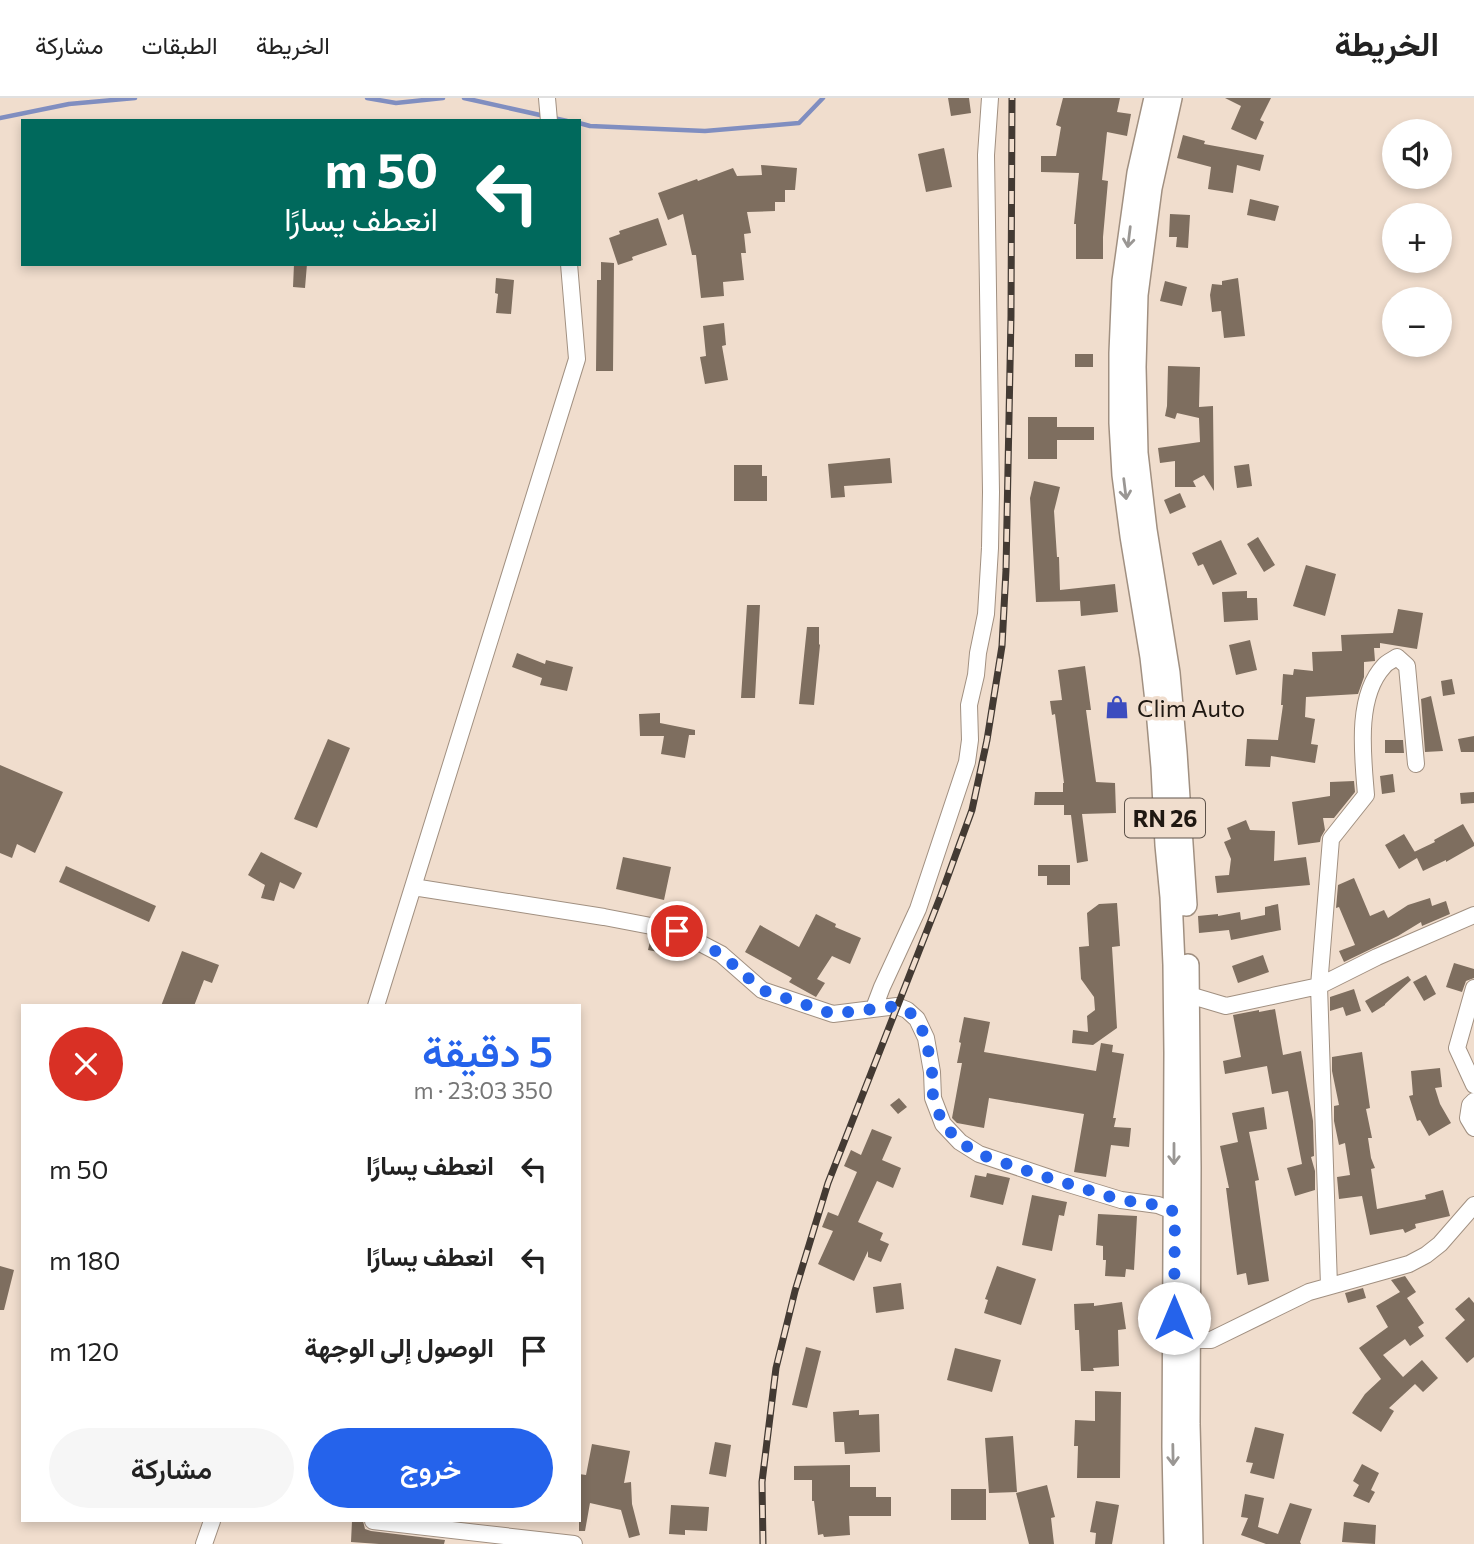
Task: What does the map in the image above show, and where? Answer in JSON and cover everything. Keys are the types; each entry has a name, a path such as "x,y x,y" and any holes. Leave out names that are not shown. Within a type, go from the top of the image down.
{"main road":[{"name":"RN 26","path":"1155,98 1138,173 1123,281 1120,423 1127,503 1151,657 1171,897 1189,1340 1192,1544"},
{"name":"RN 26","path":"1171,98 1151,188 1137,295 1135,367 1137,453 1146,530 1169,673 1176,752 1189,995 1173,1447 1175,1544"}],"street":[{"path":"547,98 549,119"},
{"path":"874,1008 918,909 962,780 970,740 969,705 986,614 990,548 986,155 990,98"},
{"path":"377,1004 577,359 569,266"},
{"path":"1329,1286 1319,986 1331,839 1366,796 1365,709 1373,683 1384,665 1397,657 1407,666 1416,764"},
{"path":"413,887 677,931 721,954 762,990 833,1014 897,1006 907,1010 916,1018 926,1038 933,1098 943,1124 960,1142 979,1154 1036,1174 1121,1200 1158,1205 1183,1214"},
{"path":"1189,995 1226,1006 1319,986 1377,957 1474,915"},
{"path":"1474,988 1457,1048 1474,1085"},
{"path":"1474,1101 1470,1105 1468,1118 1474,1128"},
{"path":"1189,1340 1211,1340 1309,1292 1409,1264 1440,1244 1474,1205"},
{"path":"204,1544 212,1522"},
{"path":"382,1522 574,1544"}],"building":[{"path":"948,98 969,98 971,113 951,116"},
{"path":"1063,98 1120,98 1117,112 1131,114 1127,136 1107,132 1102,180 1108,181 1103,259 1076,259 1074,224 1079,173 1041,172 1041,156 1056,156 1061,127 1056,125"},
{"path":"1225,98 1271,98 1260,120 1264,122 1256,140 1231,129 1241,106"},
{"path":"1183,135 1205,141 1204,144 1264,155 1260,171 1237,165 1233,193 1208,189 1211,167 1177,158"},
{"path":"944,148 952,187 926,192 918,154"},
{"path":"761,165 797,168 795,190 785,190 785,202 775,202 775,211 747,212 751,233 744,234 746,253 741,253 744,280 723,282 724,296 701,298 696,255 692,255 683,214 668,220 658,193 733,168 737,176 762,175"},
{"path":"1250,199 1279,206 1275,221 1247,215"},
{"path":"1170,214 1190,215 1188,248 1176,247 1177,237 1169,237"},
{"path":"658,218 667,245 632,257 633,260 618,265 609,238 620,234 619,231"},
{"path":"601,262 614,263 613,371 596,371 597,280 601,280"},
{"path":"294,266 307,266 305,288 293,287"},
{"path":"496,278 514,280 511,314 496,313"},
{"path":"1238,278 1245,336 1224,338 1221,311 1212,312 1212,284 1222,285 1222,281"},
{"path":"1165,281 1187,287 1182,306 1160,301"},
{"path":"724,323 726,345 722,346 728,380 705,384 700,357 706,356 703,326"},
{"path":"1075,354 1093,354 1093,367 1075,367"},
{"path":"1168,366 1200,367 1199,407 1213,406 1214,491 1204,475 1193,481 1196,487 1175,487 1175,461 1160,463 1158,448 1200,442 1199,418 1177,413 1175,419 1165,416"},
{"path":"1028,417 1057,417 1057,427 1094,427 1094,440 1057,440 1057,459 1028,459"},
{"path":"890,458 892,483 844,486 845,497 831,498 828,464"},
{"path":"1249,464 1252,486 1237,488 1234,466"},
{"path":"734,465 762,465 762,476 767,476 767,501 734,501"},
{"path":"1034,481 1060,487 1054,511 1060,590 1115,584 1118,612 1081,616 1080,601 1036,602 1030,498"},
{"path":"1180,493 1186,507 1170,514 1164,500"},
{"path":"1258,537 1275,565 1264,572 1247,544"},
{"path":"1221,540 1237,574 1213,585 1203,564 1198,566 1192,553"},
{"path":"1306,565 1336,574 1325,616 1293,606"},
{"path":"1247,591 1247,598 1257,598 1258,620 1224,622 1222,592"},
{"path":"747,605 760,605 755,698 741,698"},
{"path":"1398,609 1423,613 1417,649 1380,643 1380,648 1374,648 1375,661 1364,662 1364,677 1358,694 1306,697 1305,717 1315,719 1311,744 1318,745 1315,763 1271,756 1270,767 1245,766 1247,739 1278,740 1283,705 1283,674 1293,675 1294,669 1313,671 1312,652 1342,651 1341,635 1393,633"},
{"path":"807,627 819,627 820,645 814,705 799,704"},
{"path":"1250,640 1257,670 1236,675 1229,645"},
{"path":"517,653 545,664 546,660 573,667 567,691 540,685 542,678 512,667"},
{"path":"1085,666 1091,710 1086,710 1096,782 1115,783 1116,813 1082,814 1088,861 1077,863 1071,815 1064,815 1064,805 1034,805 1035,792 1063,792 1055,714 1052,715 1050,701 1062,700 1058,670"},
{"path":"1452,679 1455,694 1443,696 1441,681"},
{"path":"1431,696 1443,751 1425,752 1421,699"},
{"path":"660,713 660,723 695,730 695,735 689,735 685,758 661,754 664,736 640,736 639,714"},
{"path":"1474,736 1474,752 1461,752 1458,739"},
{"path":"328,739 350,748 317,828 294,819"},
{"path":"1385,740 1403,740 1404,753 1385,753"},
{"path":"0,765 63,792 35,853 17,844 12,858 0,853"},
{"path":"1393,774 1395,792 1382,794 1380,776"},
{"path":"1354,781 1355,792 1334,818 1323,818 1325,830 1320,842 1298,845 1292,802 1330,796 1330,782"},
{"path":"1474,792 1474,803 1461,804 1460,793"},
{"path":"1246,820 1250,830 1275,831 1274,861 1306,857 1310,885 1217,893 1215,876 1229,875 1231,859 1224,842 1231,839 1227,828"},
{"path":"1463,824 1474,843 1474,846 1446,862 1423,871 1417,858 1399,869 1385,845 1404,834 1415,852"},
{"path":"261,852 302,873 294,889 280,882 274,901 261,898 265,885 248,875"},
{"path":"623,857 671,867 664,900 616,889"},
{"path":"1038,865 1070,865 1070,885 1047,885 1047,876 1038,876"},
{"path":"66,866 156,906 149,922 59,882"},
{"path":"1354,878 1370,916 1384,910 1388,918 1408,905 1430,898 1432,906 1446,901 1450,914 1422,926 1421,922 1344,962 1339,951 1355,945 1339,907 1336,908 1338,885"},
{"path":"1117,903 1120,946 1112,947 1117,1028 1093,1045 1072,1043 1073,1030 1088,1032 1087,1016 1095,1010 1094,997 1081,979 1079,947 1089,946 1087,913 1099,904"},
{"path":"1278,904 1281,930 1231,940 1229,930 1199,933 1198,916 1240,912 1241,920 1265,915 1265,907"},
{"path":"816,914 836,924 835,927 861,938 850,964 832,956 817,979 825,983 816,997 789,982 792,978 745,952 760,925 799,947"},
{"path":"651,937 676,942 673,955 648,950"},
{"path":"182,951 219,965 212,983 204,980 195,1004 162,1004"},
{"path":"1263,955 1269,972 1238,983 1232,966"},
{"path":"1454,963 1474,969 1474,978 1466,981 1462,992 1446,987"},
{"path":"1426,975 1436,994 1424,1001 1413,982"},
{"path":"1408,976 1411,980 1385,1005 1372,1013 1365,1001"},
{"path":"1354,989 1361,1011 1346,1016 1343,1007 1330,1011 1330,997"},
{"path":"1275,1009 1283,1055 1301,1051 1313,1121 1314,1156 1311,1157 1315,1171 1315,1190 1295,1196 1287,1168 1302,1164 1288,1091 1272,1094 1267,1066 1225,1074 1223,1061 1241,1057 1233,1015"},
{"path":"964,1017 990,1022 984,1052 1096,1071 1101,1043 1113,1045 1112,1052 1124,1054 1113,1118 1116,1118 1114,1127 1131,1128 1129,1147 1111,1145 1106,1177 1074,1172 1084,1114 989,1098 984,1128 957,1123 952,1118 962,1063 957,1063"},
{"path":"1362,1052 1370,1108 1366,1109 1372,1138 1368,1138 1375,1168 1371,1169 1377,1209 1426,1199 1425,1195 1443,1190 1450,1216 1415,1224 1416,1228 1405,1233 1403,1229 1370,1235 1362,1196 1339,1199 1337,1177 1350,1175 1345,1143 1339,1145 1334,1121 1334,1106 1339,1105 1332,1057"},
{"path":"1440,1068 1442,1087 1435,1088 1440,1104 1451,1123 1429,1136 1420,1120 1417,1121 1409,1096 1413,1095 1411,1071"},
{"path":"899,1098 907,1107 898,1114 890,1105"},
{"path":"1264,1107 1267,1129 1249,1132 1259,1180 1255,1181 1269,1281 1248,1285 1246,1273 1237,1275 1226,1188 1229,1188 1220,1146 1238,1142 1232,1113"},
{"path":"872,1129 892,1137 882,1160 901,1168 893,1188 877,1181 858,1222 883,1233 880,1240 889,1244 881,1262 868,1257 868,1251 854,1281 818,1264 833,1231 822,1227 828,1212 838,1216 857,1172 844,1166 851,1150 861,1155"},
{"path":"987,1173 1010,1178 1003,1205 970,1197 975,1175 986,1177"},
{"path":"1032,1195 1067,1202 1064,1216 1059,1215 1052,1251 1022,1245"},
{"path":"1098,1214 1137,1216 1134,1270 1126,1269 1125,1277 1105,1276 1103,1246 1096,1245"},
{"path":"0,1266 14,1270 4,1310 0,1310"},
{"path":"997,1266 1036,1279 1021,1325 984,1313 988,1300 985,1299"},
{"path":"1405,1276 1416,1292 1407,1298 1424,1323 1418,1327 1424,1336 1410,1346 1405,1339 1383,1355 1403,1377 1422,1360 1438,1378 1423,1392 1415,1384 1389,1408 1394,1411 1381,1432 1352,1413 1365,1394 1381,1379 1359,1348 1388,1327 1376,1306 1400,1292 1391,1280"},
{"path":"901,1283 904,1309 876,1313 873,1287"},
{"path":"1363,1288 1366,1298 1348,1303 1345,1293"},
{"path":"1469,1297 1474,1303 1474,1357 1467,1363 1445,1338 1465,1320 1455,1309"},
{"path":"1122,1302 1126,1329 1118,1330 1119,1366 1081,1371 1079,1330 1075,1330 1074,1304 1094,1303 1094,1306"},
{"path":"806,1347 821,1351 807,1408 792,1405"},
{"path":"955,1348 1001,1360 992,1392 947,1380"},
{"path":"1095,1391 1121,1392 1120,1478 1077,1478 1078,1446 1074,1446 1075,1420 1095,1421"},
{"path":"859,1410 859,1415 879,1414 880,1452 845,1454 844,1442 835,1442 833,1412"},
{"path":"1255,1427 1284,1434 1274,1479 1250,1473 1253,1463 1246,1462"},
{"path":"1013,1436 1017,1492 989,1493 985,1438"},
{"path":"715,1442 731,1445 726,1477 709,1474"},
{"path":"592,1444 630,1451 624,1483 631,1482 632,1504 640,1535 629,1538 621,1510 590,1503 585,1531 579,1531 581,1474 586,1475"},
{"path":"1362,1464 1379,1473 1371,1490 1375,1492 1369,1503 1353,1496 1359,1485 1353,1481"},
{"path":"850,1465 850,1487 876,1487 876,1497 891,1497 891,1516 849,1516 850,1535 818,1535 812,1501 812,1480 794,1480 794,1466"},
{"path":"1047,1485 1055,1517 1051,1518 1054,1544 1029,1544 1016,1493"},
{"path":"951,1489 986,1489 986,1520 951,1520"},
{"path":"1245,1494 1264,1498 1258,1527 1278,1534 1290,1503 1312,1509 1301,1544 1266,1544 1241,1535 1248,1518 1241,1517"},
{"path":"1096,1501 1119,1505 1112,1544 1095,1544 1096,1533 1090,1532"},
{"path":"671,1505 709,1507 707,1531 685,1530 685,1535 669,1534"},
{"path":"352,1522 363,1522 365,1529 371,1531 445,1540 444,1544 351,1542"},
{"path":"1344,1522 1376,1525 1375,1544 1342,1542"}],"waterway":[{"path":"0,118 69,104 135,98"},
{"path":"367,98 396,103 443,98"},
{"path":"464,98 558,119"},
{"path":"581,124 705,131 799,123 823,98"}],"railway":[{"path":"763,1544 762,1482 776,1368 795,1291 828,1183 972,810 987,740 1002,646 1006,570 1012,98"}],"place":[{"name":"Clim Auto","path":"1117,707"}],"route":[{"path":"677,931 721,954 762,990 833,1014 897,1006 907,1010 916,1018 926,1038 933,1098 943,1124 960,1142 979,1154 1121,1200 1158,1205 1175,1212 1174,1318"}]}
